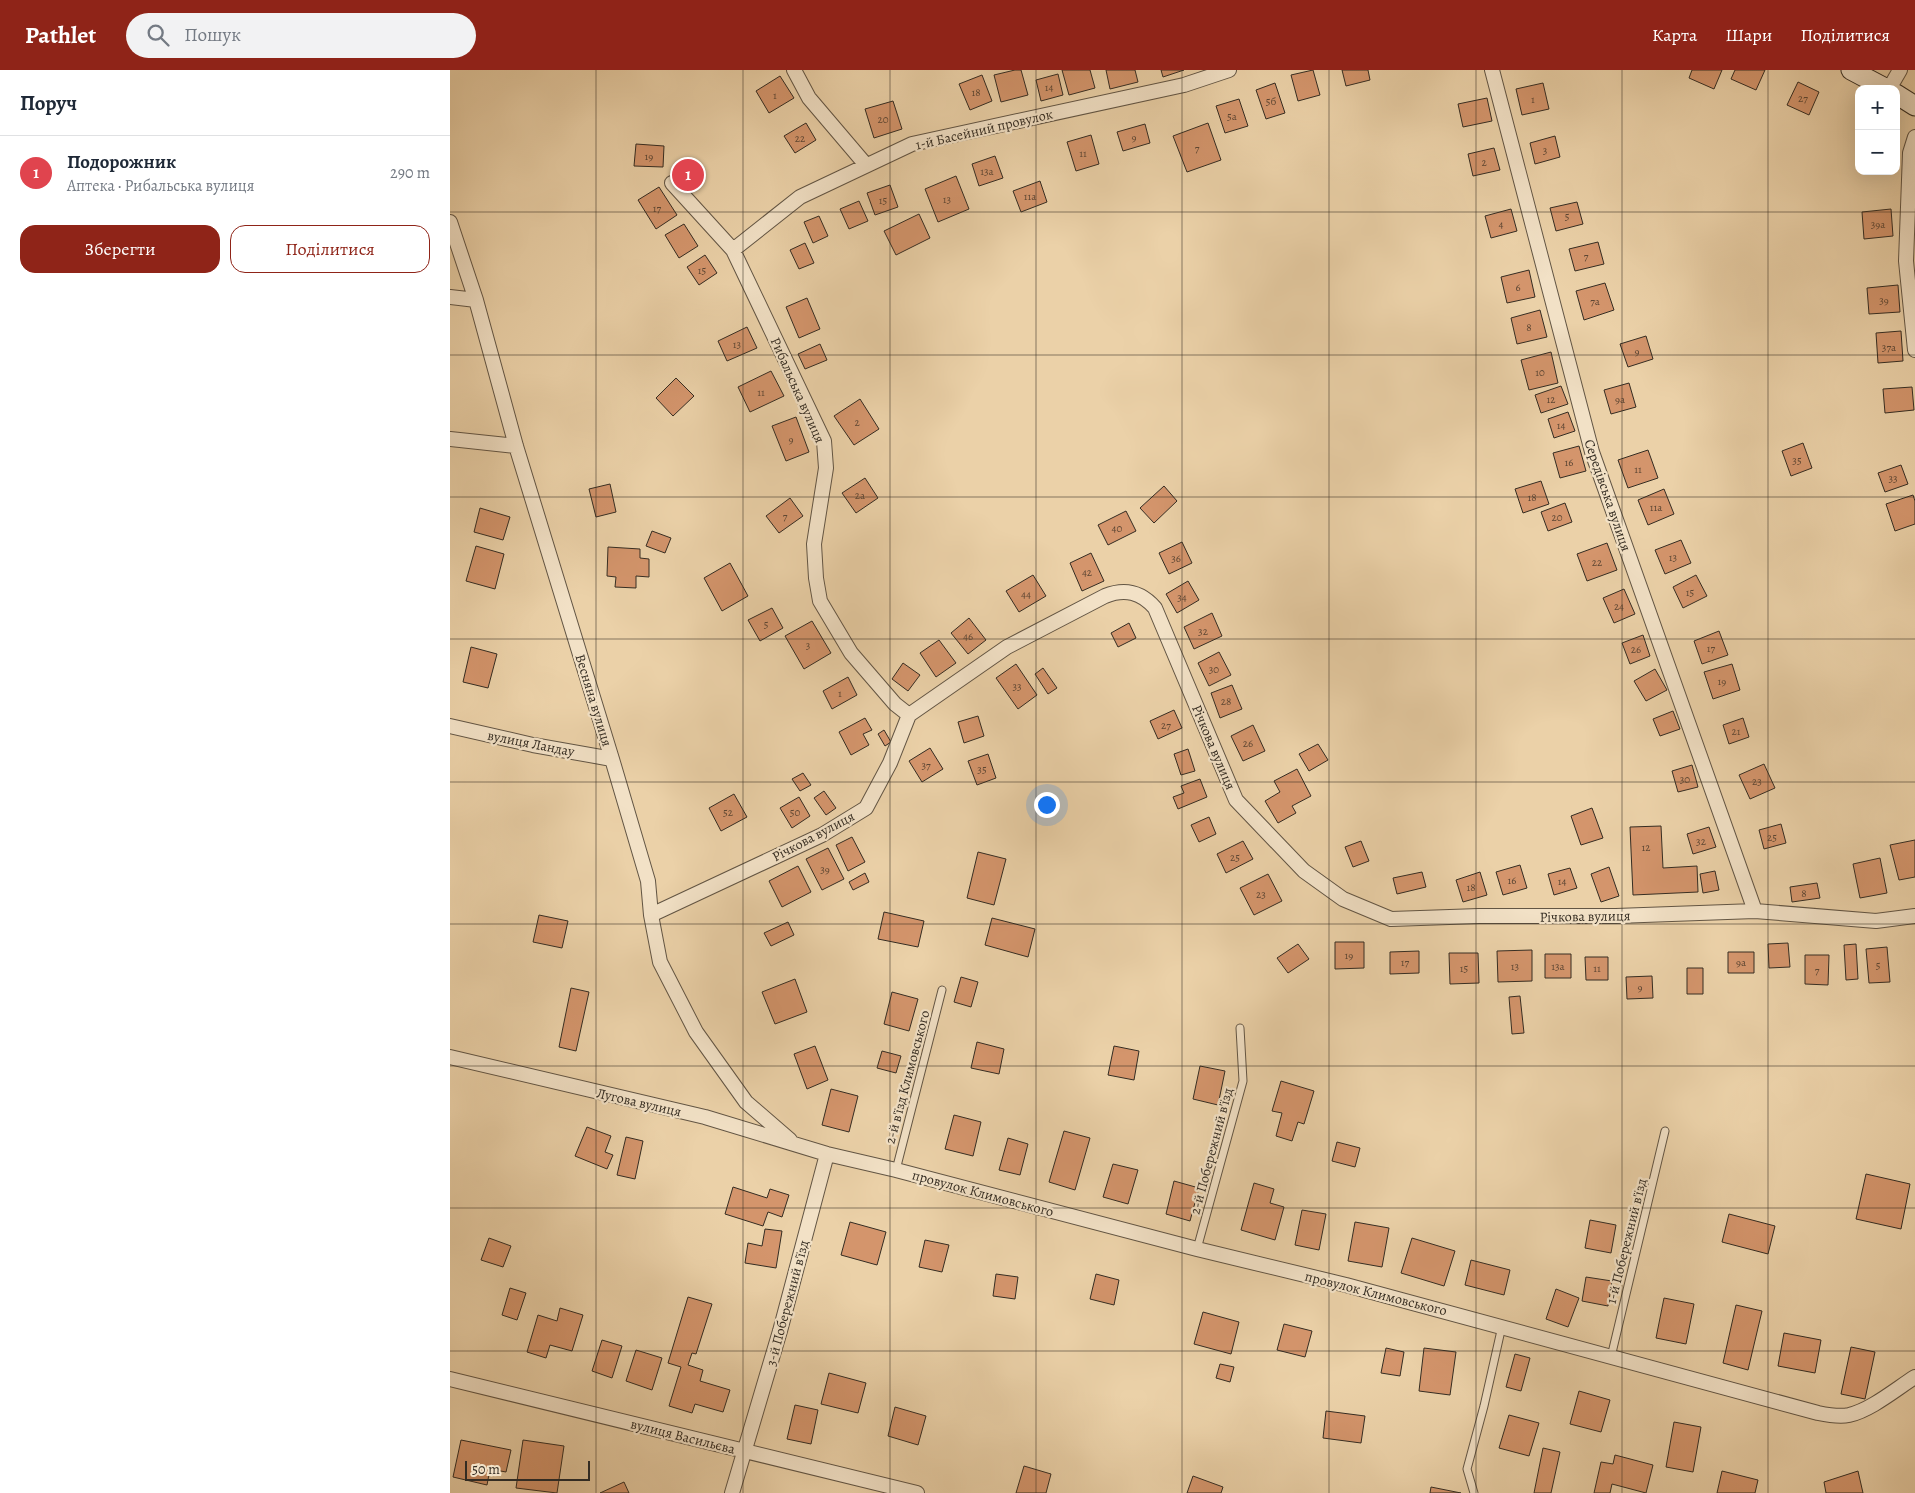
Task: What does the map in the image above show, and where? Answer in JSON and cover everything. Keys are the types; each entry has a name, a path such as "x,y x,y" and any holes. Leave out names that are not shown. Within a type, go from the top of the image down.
{"main road":[{"path":"1851,70 1880,85"},
{"path":"1900,97 1915,106"}],"street":[{"path":"794,70 809,98 866,165"},
{"name":"1-й Басейний провулок","path":"733,250 800,197 912,144 1184,86 1229,70"},
{"name":"Середівська вулиця","path":"1492,70 1592,452 1755,911"},
{"path":"1891,85 1900,70"},
{"path":"1915,137 1910,153 1906,261 1915,350"},
{"name":"Рибальська вулиця","path":"672,183 733,250 824,440 826,468 814,544 816,578 820,601 851,653 895,704 909,715"},
{"name":"Весняна вулиця","path":"450,222 476,300 516,446 648,881 651,915 660,962 696,1032 746,1102 795,1144"},
{"path":"450,297 476,300"},
{"path":"450,440 516,446"},
{"name":"Річкова вулиця","path":"651,915 822,835 866,808 890,763 909,715 1007,647 1105,596 1127,591 1138,594 1148,600 1155,608 1236,800 1304,871 1343,899 1391,919 1479,916 1616,916 1755,911 1876,921 1915,916"},
{"name":"вулиця Ландау","path":"450,726 612,759"},
{"name":"Лугова вулиця","path":"450,1057 705,1117 827,1154"},
{"name":"провулок Климовського","path":"827,1154 896,1170 1197,1249 1346,1285 1833,1416 1849,1415 1864,1410 1915,1377"},
{"name":"3-й Побережний в'їзд","path":"732,1493 780,1331 827,1154"},
{"name":"вулиця Васильєва","path":"450,1379 917,1493"}],"lane":[{"name":"2-й в'їзд Климовського","path":"896,1170 942,990"},
{"name":"2-й Побережний в'їзд","path":"1197,1249 1243,1081 1240,1028"},
{"name":"1-й Побережний в'їзд","path":"1611,1357 1665,1131"},
{"path":"1474,1493 1467,1469 1484,1406 1502,1326"}],"building":[{"path":"1021,70 1028,95 1001,102 994,75"},
{"path":"1062,70 1090,70 1095,88 1069,95"},
{"path":"1106,70 1135,70 1138,82 1110,89"},
{"path":"1161,70 1184,70 1163,77"},
{"path":"1313,70 1320,95 1298,101 1291,75"},
{"path":"1342,70 1368,70 1370,80 1346,86"},
{"path":"1692,70 1722,70 1714,89 1689,78"},
{"path":"1735,70 1765,70 1756,90 1731,79"},
{"path":"1058,74 1063,95 1041,101 1036,80"},
{"path":"982,75 992,101 970,110 959,84"},
{"path":"780,76 794,98 769,113 756,91"},
{"path":"1798,82 1819,92 1809,115 1787,105"},
{"path":"1275,83 1285,113 1266,119 1256,90"},
{"path":"1543,83 1549,109 1522,115 1516,89"},
{"path":"1487,98 1492,121 1463,127 1458,104"},
{"path":"1239,99 1248,126 1225,133 1216,106"},
{"path":"893,101 902,129 874,138 865,109"},
{"path":"806,123 816,140 795,153 784,136"},
{"path":"1208,123 1221,160 1187,172 1173,136"},
{"path":"1145,124 1150,143 1123,151 1117,132"},
{"path":"1091,135 1099,164 1076,171 1067,142"},
{"path":"1555,136 1560,157 1535,164 1530,143"},
{"path":"636,144 664,146 663,167 634,166"},
{"path":"1494,148 1500,170 1473,176 1468,154"},
{"path":"995,156 1003,178 979,186 972,164"},
{"path":"956,176 969,209 938,222 925,189"},
{"path":"1040,181 1047,202 1021,212 1013,191"},
{"path":"890,185 898,207 875,215 867,193"},
{"path":"659,187 677,215 656,229 638,200"},
{"path":"859,201 868,221 849,229 840,209"},
{"path":"1577,202 1583,224 1556,231 1550,208"},
{"path":"1511,209 1517,231 1491,238 1485,216"},
{"path":"1891,209 1893,236 1864,239 1862,212"},
{"path":"919,214 930,238 896,255 884,231"},
{"path":"819,216 828,236 813,243 804,222"},
{"path":"684,224 698,246 679,258 665,235"},
{"path":"1598,242 1604,264 1575,271 1569,249"},
{"path":"805,243 814,263 799,269 790,250"},
{"path":"705,255 717,273 699,285 687,267"},
{"path":"1529,270 1535,297 1507,303 1501,277"},
{"path":"1605,283 1614,310 1584,320 1576,291"},
{"path":"1898,285 1900,312 1869,314 1867,288"},
{"path":"807,298 820,329 799,338 786,307"},
{"path":"1540,310 1547,337 1517,344 1511,318"},
{"path":"747,327 757,348 727,361 718,341"},
{"path":"1901,331 1903,361 1878,363 1876,333"},
{"path":"1646,336 1653,359 1628,367 1620,344"},
{"path":"820,344 827,360 805,369 798,354"},
{"path":"1551,352 1558,383 1529,390 1521,360"},
{"path":"771,371 784,396 750,412 738,387"},
{"path":"676,378 694,396 673,416 656,398"},
{"path":"1629,383 1636,407 1611,414 1604,390"},
{"path":"1561,386 1568,404 1541,413 1535,395"},
{"path":"1912,387 1914,410 1885,413 1883,389"},
{"path":"860,399 879,429 854,445 834,416"},
{"path":"1568,412 1575,431 1554,438 1548,419"},
{"path":"796,417 809,452 786,461 772,426"},
{"path":"1803,443 1812,468 1791,476 1782,451"},
{"path":"1579,446 1586,471 1560,478 1553,453"},
{"path":"1648,450 1658,478 1628,488 1618,460"},
{"path":"1901,465 1908,484 1885,492 1878,473"},
{"path":"865,478 878,498 856,513 842,493"},
{"path":"1541,481 1549,504 1523,513 1515,489"},
{"path":"610,484 616,512 596,517 589,489"},
{"path":"1164,486 1177,501 1154,523 1140,508"},
{"path":"1664,489 1674,514 1648,525 1638,500"},
{"path":"1913,495 1915,501 1915,524 1895,531 1886,504"},
{"path":"790,498 803,516 779,533 766,516"},
{"path":"1565,503 1572,522 1548,531 1541,512"},
{"path":"480,508 510,517 503,540 474,532"},
{"path":"1126,511 1136,531 1108,545 1098,525"},
{"path":"652,531 671,538 665,553 646,546"},
{"path":"1681,540 1691,563 1665,574 1655,550"},
{"path":"1182,542 1192,563 1169,574 1159,553"},
{"path":"1607,543 1617,570 1587,581 1577,554"},
{"path":"476,546 504,554 495,589 466,581"},
{"path":"608,547 640,549 640,558 649,559 649,577 636,576 636,588 615,587 616,577 607,576"},
{"path":"1091,553 1104,581 1082,591 1070,563"},
{"path":"730,563 748,596 722,611 704,578"},
{"path":"1033,575 1046,596 1019,612 1006,591"},
{"path":"1696,575 1707,596 1683,608 1673,587"},
{"path":"1188,581 1199,600 1177,613 1166,594"},
{"path":"1624,589 1635,614 1614,623 1603,598"},
{"path":"772,608 783,628 760,641 748,620"},
{"path":"1212,613 1222,636 1194,649 1184,627"},
{"path":"969,618 986,640 968,654 951,633"},
{"path":"812,621 831,653 804,669 785,636"},
{"path":"1129,623 1136,638 1118,647 1111,633"},
{"path":"1719,631 1728,655 1702,664 1694,641"},
{"path":"1643,635 1650,656 1630,664 1622,643"},
{"path":"939,640 956,663 936,677 920,653"},
{"path":"471,647 497,654 488,688 463,682"},
{"path":"1219,652 1231,675 1209,686 1198,663"},
{"path":"903,663 920,675 908,691 892,679"},
{"path":"1016,664 1037,695 1018,709 996,678"},
{"path":"1732,664 1740,690 1713,699 1704,672"},
{"path":"1043,668 1057,688 1048,694 1035,674"},
{"path":"1655,669 1667,690 1646,701 1634,681"},
{"path":"848,677 857,695 832,709 823,691"},
{"path":"1232,685 1242,709 1220,718 1211,693"},
{"path":"1174,710 1182,728 1158,739 1150,721"},
{"path":"1673,711 1680,729 1660,736 1653,719"},
{"path":"978,716 984,736 964,743 958,722"},
{"path":"865,718 872,730 863,734 869,745 851,755 839,732"},
{"path":"1743,718 1749,737 1729,744 1723,725"},
{"path":"1253,725 1265,751 1243,761 1231,736"},
{"path":"884,730 891,742 885,746 878,734"},
{"path":"1318,744 1328,760 1309,771 1299,754"},
{"path":"930,748 943,769 922,782 909,761"},
{"path":"1188,749 1195,771 1181,775 1174,754"},
{"path":"988,754 996,778 977,785 968,761"},
{"path":"1764,764 1775,788 1750,799 1739,775"},
{"path":"1692,765 1698,787 1678,792 1672,771"},
{"path":"1297,769 1311,796 1292,806 1296,813 1278,823 1265,801 1280,792 1274,781"},
{"path":"803,773 811,785 800,791 792,779"},
{"path":"1200,779 1207,797 1178,809 1173,797 1184,793 1181,786"},
{"path":"824,791 836,808 826,815 814,798"},
{"path":"734,794 747,817 721,831 709,808"},
{"path":"799,797 810,816 792,828 780,808"},
{"path":"1592,808 1603,838 1581,845 1571,816"},
{"path":"1209,817 1216,834 1199,842 1191,825"},
{"path":"1781,824 1786,843 1764,849 1759,830"},
{"path":"1661,826 1663,868 1697,866 1698,892 1633,895 1630,827"},
{"path":"1709,827 1716,847 1693,854 1687,834"},
{"path":"852,837 865,862 848,871 836,845"},
{"path":"1915,840 1915,877 1899,880 1890,845"},
{"path":"1243,841 1253,859 1226,873 1217,854"},
{"path":"1361,841 1369,861 1353,867 1345,847"},
{"path":"828,848 844,879 822,890 806,859"},
{"path":"978,852 1006,859 994,905 967,898"},
{"path":"1880,858 1887,893 1860,898 1853,864"},
{"path":"1520,865 1527,888 1503,895 1496,872"},
{"path":"798,866 811,892 782,907 769,881"},
{"path":"1609,867 1619,896 1601,902 1591,874"},
{"path":"1570,868 1577,888 1554,895 1548,874"},
{"path":"1715,871 1719,890 1703,893 1700,874"},
{"path":"1422,872 1426,887 1397,894 1393,878"},
{"path":"1480,872 1487,895 1463,902 1456,880"},
{"path":"865,873 869,882 853,890 849,882"},
{"path":"1268,874 1282,901 1254,915 1240,888"},
{"path":"1817,883 1820,898 1792,902 1790,887"},
{"path":"884,912 924,921 918,947 878,939"},
{"path":"539,915 568,921 562,948 533,942"},
{"path":"992,918 1035,929 1028,957 985,945"},
{"path":"788,922 794,935 771,946 764,933"},
{"path":"1335,942 1364,942 1364,968 1335,969"},
{"path":"1788,943 1790,967 1769,968 1768,944"},
{"path":"1298,944 1309,959 1288,973 1277,958"},
{"path":"1856,944 1858,979 1846,980 1844,945"},
{"path":"1887,947 1890,982 1869,983 1866,949"},
{"path":"1532,950 1532,981 1498,982 1497,951"},
{"path":"1419,951 1419,973 1390,974 1390,952"},
{"path":"1728,952 1754,952 1754,973 1728,973"},
{"path":"1449,953 1478,953 1479,983 1450,984"},
{"path":"1545,954 1571,954 1571,978 1545,978"},
{"path":"1805,955 1829,955 1828,985 1805,984"},
{"path":"1585,957 1608,957 1608,980 1586,980"},
{"path":"1687,968 1703,968 1703,994 1687,994"},
{"path":"1652,976 1653,998 1627,999 1626,977"},
{"path":"961,977 978,982 971,1007 954,1002"},
{"path":"795,979 807,1012 775,1024 762,992"},
{"path":"571,988 589,992 576,1051 559,1047"},
{"path":"892,992 918,999 909,1031 884,1024"},
{"path":"1520,996 1524,1033 1512,1034 1509,997"},
{"path":"977,1042 1004,1049 999,1074 971,1068"},
{"path":"815,1046 828,1080 807,1089 794,1054"},
{"path":"1114,1046 1139,1051 1134,1080 1108,1075"},
{"path":"882,1051 901,1056 896,1073 877,1068"},
{"path":"1200,1066 1225,1071 1218,1105 1193,1099"},
{"path":"1281,1081 1314,1091 1304,1124 1298,1122 1292,1141 1276,1136 1282,1113 1272,1111"},
{"path":"831,1089 858,1096 849,1132 822,1125"},
{"path":"954,1115 981,1122 973,1156 945,1149"},
{"path":"587,1127 611,1136 605,1152 613,1155 607,1169 575,1156"},
{"path":"1064,1131 1090,1138 1075,1190 1049,1182"},
{"path":"626,1137 643,1141 635,1179 617,1175"},
{"path":"1008,1138 1028,1144 1020,1175 999,1170"},
{"path":"1337,1142 1360,1148 1355,1167 1332,1161"},
{"path":"1113,1164 1138,1170 1128,1204 1103,1197"},
{"path":"1866,1174 1910,1184 1901,1229 1856,1219"},
{"path":"1174,1181 1199,1188 1190,1221 1166,1214"},
{"path":"1254,1183 1274,1189 1270,1203 1284,1207 1275,1240 1241,1230"},
{"path":"733,1187 767,1198 770,1189 789,1195 782,1217 768,1212 763,1226 725,1214"},
{"path":"1302,1210 1326,1214 1319,1250 1295,1245"},
{"path":"1729,1214 1775,1226 1768,1254 1722,1242"},
{"path":"1590,1220 1616,1225 1611,1253 1585,1248"},
{"path":"850,1222 886,1232 877,1265 841,1255"},
{"path":"1355,1222 1389,1228 1382,1267 1348,1261"},
{"path":"765,1229 782,1231 776,1268 745,1263 748,1243 762,1246"},
{"path":"489,1238 511,1246 503,1267 481,1260"},
{"path":"1412,1238 1455,1251 1444,1286 1401,1273"},
{"path":"925,1240 949,1245 942,1272 919,1267"},
{"path":"1471,1260 1510,1270 1504,1295 1465,1285"},
{"path":"996,1274 1018,1277 1015,1299 993,1296"},
{"path":"1096,1274 1119,1280 1114,1305 1090,1299"},
{"path":"1586,1277 1612,1281 1608,1306 1582,1301"},
{"path":"510,1288 526,1293 517,1320 502,1315"},
{"path":"1556,1289 1579,1298 1568,1327 1546,1319"},
{"path":"688,1297 712,1304 696,1354 692,1353 688,1365 703,1370 700,1381 730,1390 723,1412 695,1404 692,1413 669,1406 681,1367 668,1363"},
{"path":"1664,1298 1694,1304 1686,1344 1656,1338"},
{"path":"1736,1305 1762,1311 1748,1370 1723,1363"},
{"path":"560,1308 583,1315 572,1351 550,1345 546,1358 527,1352 538,1315 557,1321"},
{"path":"1203,1312 1239,1322 1231,1354 1194,1344"},
{"path":"1284,1324 1312,1331 1305,1357 1277,1350"},
{"path":"1784,1333 1821,1340 1815,1373 1778,1366"},
{"path":"602,1340 622,1346 612,1378 592,1371"},
{"path":"1851,1347 1875,1352 1865,1399 1841,1394"},
{"path":"1386,1348 1404,1352 1400,1376 1381,1373"},
{"path":"1424,1348 1456,1352 1450,1395 1419,1391"},
{"path":"636,1350 662,1358 652,1390 626,1381"},
{"path":"1515,1354 1530,1358 1521,1391 1506,1387"},
{"path":"1220,1364 1234,1367 1230,1382 1216,1378"},
{"path":"829,1373 866,1383 858,1413 821,1404"},
{"path":"1579,1391 1610,1400 1601,1432 1570,1424"},
{"path":"795,1405 818,1410 811,1444 787,1439"},
{"path":"895,1407 926,1416 918,1445 888,1436"},
{"path":"1326,1411 1365,1416 1361,1443 1323,1438"},
{"path":"1509,1415 1539,1423 1529,1456 1499,1448"},
{"path":"1674,1422 1701,1427 1693,1472 1666,1467"},
{"path":"461,1440 511,1450 506,1472 490,1469 487,1485 453,1477"},
{"path":"523,1440 564,1446 557,1493 516,1488"},
{"path":"1543,1448 1560,1452 1551,1493 1534,1493"},
{"path":"1615,1455 1653,1465 1646,1493 1612,1484 1610,1493 1594,1493 1601,1462 1613,1464"},
{"path":"1024,1466 1051,1474 1046,1493 1016,1493"},
{"path":"1722,1471 1758,1480 1755,1493 1717,1493"},
{"path":"1858,1471 1863,1493 1826,1493 1824,1482"},
{"path":"1193,1476 1223,1487 1221,1493 1187,1493"},
{"path":"624,1482 629,1493 600,1493"},
{"path":"1431,1487 1461,1493 1430,1493"}],"place":[{"name":"Подорожник","path":"688,175"}]}
